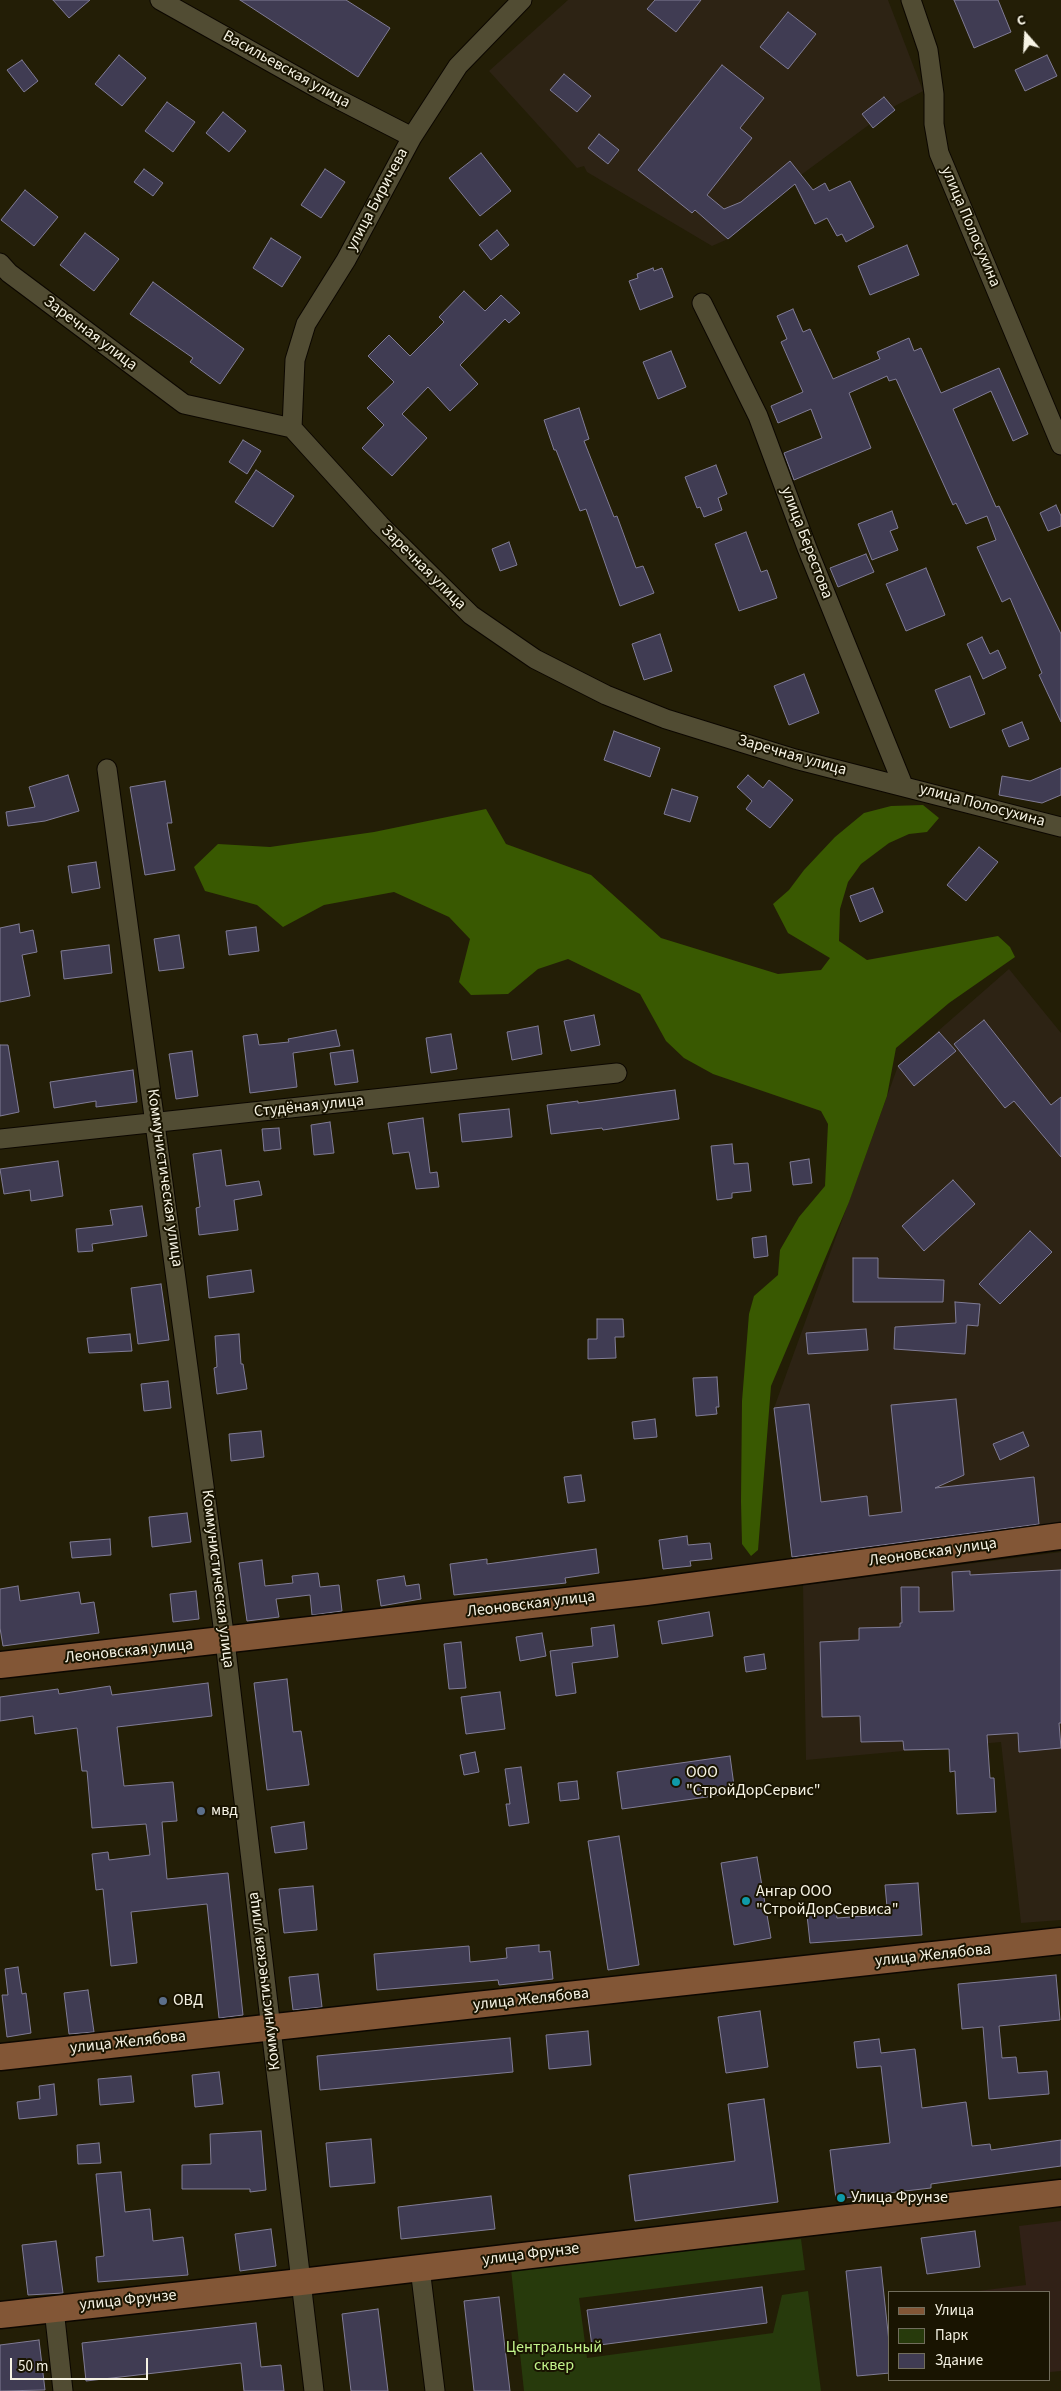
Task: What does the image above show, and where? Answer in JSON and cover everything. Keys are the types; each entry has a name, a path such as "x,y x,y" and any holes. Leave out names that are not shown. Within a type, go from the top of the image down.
{"street":[{"name":"Васильевская улица","path":"160,0 326,93 412,137"},
{"name":"улица Биричева","path":"292,428 295,360 306,324 346,260 412,137 458,66 522,0"},
{"name":"улица Полосухина","path":"911,0 928,50 934,94 934,124 939,153 1061,445"},
{"name":"Заречная улица","path":"0,263 9,273 184,404 292,428 380,525 471,615 535,659 606,695 666,719 795,759 903,785"},
{"name":"улица Берестова","path":"702,304 758,416 807,548 903,785"},
{"name":"Коммунистическая улица","path":"107,769 225,1641 314,2391"},
{"name":"улица Полосухина","path":"903,785 1061,827"},
{"name":"Студёная улица","path":"0,1140 617,1073"},
{"name":"Леоновская улица","path":"0,1665 646,1592 1061,1536"},
{"name":"улица Желябова","path":"0,2057 1061,1941"},
{"name":"улица Фрунзе","path":"0,2315 301,2282 1061,2193"},
{"path":"420,2268 435,2391"},
{"path":"54,2309 63,2391"}],"shaded area":[{"path":"568,0 888,0 923,91 893,107 895,110 873,128 870,124 801,175 803,177 728,239 712,246 587,172 584,166 577,168 489,71"},
{"path":"1009,969 1061,1033 1061,1525 792,1557 774,1408 898,1066"},
{"path":"1061,1552 1061,1920 1021,1923 1001,1742 806,1760 803,1585"},
{"path":"1061,2221 1061,2371 1051,2372 1051,2291 978,2291 1026,2285 1019,2226"}],"green space":[{"path":"923,805 939,818 927,832 909,834 889,843 861,864 848,882 840,909 839,941 867,960 998,936 1010,947 1015,957 949,1003 896,1048 887,1096 849,1202 771,1386 758,1550 751,1556 742,1544 741,1501 742,1401 749,1314 754,1296 778,1275 780,1250 799,1217 825,1186 828,1124 821,1111 713,1074 684,1058 666,1041 640,994 568,959 538,969 508,994 471,995 459,982 470,939 449,917 394,892 324,905 283,927 257,905 205,891 194,867 218,844 270,847 374,832 486,809 506,844 591,875 661,938 778,974 821,970 830,958 788,933 773,904 789,890 804,870 835,837 864,813 891,806"},
{"name":"Центральный сквер","path":"801,2239 805,2270 579,2298 587,2358 773,2333 782,2295 808,2291 821,2391 524,2391 511,2269"}],"building":[{"path":"53,0 90,0 69,18"},
{"path":"240,0 346,0 390,28 358,77"},
{"path":"655,0 701,0 676,32 647,9"},
{"path":"954,0 998,0 1011,32 974,48"},
{"path":"788,12 816,34 788,69 760,47"},
{"path":"119,55 146,78 122,106 95,84"},
{"path":"1047,55 1057,76 1025,91 1015,70"},
{"path":"22,60 38,81 24,92 7,70"},
{"path":"722,65 764,98 740,128 752,138 707,195 724,209 741,202 790,161 813,190 825,183 829,191 850,181 874,227 846,242 842,234 837,236 827,218 815,224 795,184 728,239 695,210 692,213 638,170"},
{"path":"564,74 591,96 577,112 550,90"},
{"path":"884,97 895,110 873,128 862,114"},
{"path":"167,102 195,122 173,152 145,131"},
{"path":"223,112 246,131 229,152 206,133"},
{"path":"599,134 619,150 608,164 588,148"},
{"path":"481,153 511,191 480,216 449,178"},
{"path":"144,169 163,183 153,196 134,182"},
{"path":"325,169 345,182 321,218 301,205"},
{"path":"25,190 58,217 34,246 1,220"},
{"path":"497,230 509,245 491,260 479,245"},
{"path":"85,233 119,259 94,291 60,265"},
{"path":"271,238 301,257 282,287 253,268"},
{"path":"907,245 919,275 870,295 858,266"},
{"path":"653,268 654,271 662,268 673,297 640,310 629,281 638,278 637,274"},
{"path":"153,282 244,349 220,384 190,362 193,358 130,314"},
{"path":"464,291 485,311 501,295 520,313 509,323 505,319 460,365 478,384 450,411 428,387 402,414 427,438 392,476 362,448 384,425 367,408 394,382 368,356 389,335 410,356 444,322 439,317"},
{"path":"793,309 803,332 810,329 833,379 880,359 877,352 909,338 914,351 921,348 941,393 999,368 1028,434 1013,441 991,391 953,409 996,507 999,506 1061,634 1061,722 1039,675 1042,673 1010,598 1002,602 977,547 996,540 987,516 966,524 956,503 953,505 896,379 889,381 887,376 849,393 871,448 794,480 784,453 822,438 811,409 778,423 771,406 803,392 781,342 787,339 777,316"},
{"path":"671,351 686,387 658,399 643,362"},
{"path":"579,408 589,439 584,441 614,517 617,516 636,568 643,566 654,593 620,606 586,509 580,511 556,450 554,450 544,420"},
{"path":"243,440 261,451 247,474 229,462"},
{"path":"716,465 727,494 718,498 722,510 704,517 700,507 697,508 685,477"},
{"path":"256,470 294,496 273,527 235,502"},
{"path":"1056,505 1061,516 1061,526 1048,531 1040,513"},
{"path":"892,511 898,528 890,531 898,550 872,560 858,524"},
{"path":"746,532 761,572 767,570 777,598 739,611 715,544"},
{"path":"509,542 517,565 500,571 492,549"},
{"path":"866,554 874,572 838,587 830,568"},
{"path":"926,568 945,615 906,631 886,584"},
{"path":"660,634 672,671 644,680 632,644"},
{"path":"982,637 990,654 998,650 1006,668 983,679 967,644"},
{"path":"804,674 819,713 789,725 774,686"},
{"path":"970,676 985,714 950,728 935,690"},
{"path":"1022,722 1029,739 1009,747 1002,730"},
{"path":"614,731 660,748 650,777 604,760"},
{"path":"1061,768 1061,795 1042,803 999,795 1002,776 1030,781"},
{"path":"68,775 79,811 45,821 8,826 6,812 35,807 29,787"},
{"path":"748,775 763,788 769,780 793,800 770,828 746,809 752,801 737,787"},
{"path":"165,781 172,823 167,823 175,870 145,875 130,787"},
{"path":"672,789 698,797 690,822 664,814"},
{"path":"979,847 998,862 966,901 947,885"},
{"path":"96,862 100,888 72,893 68,866"},
{"path":"873,888 883,912 860,922 850,896"},
{"path":"19,924 20,933 33,930 37,952 22,955 30,996 0,1002 0,928"},
{"path":"256,927 259,951 229,955 226,931"},
{"path":"179,935 184,968 159,971 154,939"},
{"path":"109,945 112,973 64,979 61,951"},
{"path":"594,1015 600,1045 571,1051 564,1021"},
{"path":"984,1020 1051,1105 1061,1097 1061,1157 1014,1101 1005,1108 954,1044"},
{"path":"538,1026 542,1054 512,1060 507,1032"},
{"path":"336,1030 340,1046 293,1053 297,1087 250,1093 243,1036 257,1034 259,1045 289,1042 288,1039"},
{"path":"939,1032 956,1051 914,1086 898,1066"},
{"path":"451,1034 457,1069 431,1073 426,1038"},
{"path":"0,1045 8,1045 19,1112 0,1116"},
{"path":"353,1050 358,1082 335,1085 330,1053"},
{"path":"192,1051 198,1096 176,1099 169,1054"},
{"path":"133,1070 137,1102 96,1107 96,1101 54,1108 50,1082"},
{"path":"675,1090 679,1119 603,1130 602,1128 551,1134 547,1105 578,1101 578,1103"},
{"path":"509,1109 512,1137 462,1142 459,1114"},
{"path":"423,1118 430,1173 437,1172 439,1187 416,1189 409,1152 393,1154 388,1123"},
{"path":"330,1122 334,1153 314,1155 311,1125"},
{"path":"279,1128 281,1149 264,1151 262,1129"},
{"path":"732,1144 734,1164 748,1163 751,1191 732,1193 732,1198 717,1200 711,1146"},
{"path":"221,1150 226,1186 259,1181 262,1195 234,1200 238,1230 199,1235 196,1208 200,1207 193,1154"},
{"path":"809,1159 812,1183 793,1185 790,1162"},
{"path":"58,1161 63,1196 31,1201 30,1190 4,1194 0,1169"},
{"path":"953,1180 975,1204 924,1251 902,1226"},
{"path":"142,1206 147,1236 92,1244 93,1251 78,1252 76,1229 113,1225 110,1210"},
{"path":"1030,1231 1052,1252 1000,1304 979,1284"},
{"path":"766,1236 768,1256 754,1258 752,1238"},
{"path":"853,1258 878,1258 878,1278 944,1280 943,1302 853,1302"},
{"path":"251,1270 254,1292 209,1298 207,1276"},
{"path":"161,1284 169,1340 138,1344 131,1288"},
{"path":"955,1302 980,1304 978,1326 967,1325 965,1354 894,1349 895,1327 956,1323"},
{"path":"597,1319 623,1319 624,1337 615,1337 616,1358 588,1359 588,1339 597,1339"},
{"path":"866,1329 868,1350 808,1354 806,1333"},
{"path":"130,1334 132,1351 89,1353 87,1338"},
{"path":"239,1334 241,1364 243,1364 247,1389 217,1394 214,1368 217,1367 215,1336"},
{"path":"717,1377 719,1407 716,1407 717,1414 696,1416 693,1378"},
{"path":"168,1381 171,1408 144,1411 141,1384"},
{"path":"956,1399 964,1475 935,1488 1034,1477 1039,1524 792,1557 774,1408 809,1404 821,1502 867,1496 869,1516 902,1512 891,1405"},
{"path":"655,1419 657,1437 634,1439 632,1422"},
{"path":"261,1431 264,1457 231,1461 229,1434"},
{"path":"1023,1432 1029,1446 1000,1460 993,1444"},
{"path":"581,1475 585,1501 568,1503 564,1477"},
{"path":"187,1513 191,1542 152,1547 149,1517"},
{"path":"687,1536 688,1545 710,1543 712,1559 690,1561 691,1566 663,1569 659,1540"},
{"path":"110,1539 111,1555 72,1558 70,1542"},
{"path":"596,1549 599,1573 565,1578 566,1583 454,1595 450,1564 487,1559 487,1564"},
{"path":"262,1560 265,1586 293,1583 292,1576 318,1573 320,1587 339,1585 342,1611 312,1615 310,1595 276,1599 279,1617 247,1621 239,1563"},
{"path":"1061,1570 1061,1723 1059,1723 1061,1748 1019,1752 1018,1733 987,1735 990,1778 994,1778 996,1812 957,1814 955,1771 950,1772 949,1749 904,1750 903,1741 861,1742 860,1716 822,1717 820,1642 859,1640 859,1628 900,1627 900,1623 902,1623 901,1587 919,1587 919,1612 954,1611 952,1572 970,1571 970,1575"},
{"path":"404,1576 406,1586 419,1584 421,1599 381,1606 377,1580"},
{"path":"18,1586 20,1601 79,1592 81,1604 94,1602 99,1633 3,1646 0,1628 0,1589"},
{"path":"196,1591 199,1619 173,1622 170,1594"},
{"path":"709,1612 713,1636 662,1644 658,1621"},
{"path":"614,1625 618,1657 572,1663 576,1693 556,1696 550,1651 593,1646 591,1628"},
{"path":"542,1633 546,1656 520,1661 516,1637"},
{"path":"461,1642 466,1688 449,1689 444,1644"},
{"path":"764,1654 766,1669 746,1672 744,1657"},
{"path":"287,1679 293,1732 301,1731 309,1785 267,1790 254,1683"},
{"path":"208,1683 212,1716 117,1727 124,1786 173,1782 177,1821 162,1822 167,1879 228,1873 243,2015 219,2018 207,1904 131,1912 137,1963 111,1966 103,1889 96,1890 92,1854 108,1852 109,1860 150,1855 146,1824 92,1828 87,1771 82,1771 77,1728 35,1734 33,1716 0,1721 0,1697 58,1689 59,1694 110,1686 112,1695"},
{"path":"500,1692 505,1729 466,1734 461,1697"},
{"path":"475,1752 479,1772 464,1775 460,1755"},
{"name":"ООО \"СтройДорСервис\"","path":"730,1756 735,1793 622,1809 617,1772"},
{"path":"521,1767 529,1823 509,1826 506,1804 510,1804 505,1769"},
{"path":"577,1781 579,1799 560,1801 558,1783"},
{"path":"304,1822 307,1849 275,1853 271,1827"},
{"path":"619,1836 639,1965 608,1970 588,1841"},
{"name":"Ангар ООО \"СтройДорСервиса\"","path":"757,1857 771,1938 734,1945 721,1863"},
{"path":"918,1883 922,1935 810,1943 807,1915 836,1911 837,1918 878,1915 877,1908 887,1907 885,1885"},
{"path":"313,1886 317,1930 284,1933 279,1889"},
{"path":"539,1945 539,1952 550,1951 553,1979 499,1985 498,1980 377,1990 374,1954 469,1946 470,1962 507,1958 506,1948"},
{"path":"18,1967 22,1994 26,1993 31,2033 7,2037 2,1995 8,1995 5,1969"},
{"path":"318,1974 322,2007 293,2010 289,1977"},
{"path":"1056,1975 1060,2020 999,2026 1002,2058 1016,2057 1018,2073 1047,2071 1049,2094 989,2099 983,2027 962,2029 958,1984"},
{"path":"88,1990 94,2032 69,2034 64,1993"},
{"path":"760,2011 768,2067 726,2073 718,2017"},
{"path":"588,2031 591,2065 549,2069 546,2035"},
{"path":"510,2038 513,2072 320,2090 317,2056"},
{"path":"879,2039 881,2053 915,2049 922,2108 966,2102 972,2146 990,2144 991,2150 1061,2140 1061,2166 931,2184 931,2188 836,2199 830,2150 890,2143 881,2066 857,2068 854,2042"},
{"path":"219,2072 223,2104 195,2107 192,2075"},
{"path":"131,2076 134,2102 100,2105 98,2079"},
{"path":"54,2084 57,2115 19,2119 17,2102 40,2099 39,2086"},
{"path":"764,2099 778,2202 635,2221 629,2175 735,2161 728,2104"},
{"path":"261,2131 266,2190 250,2192 250,2189 182,2189 182,2165 211,2164 210,2134"},
{"path":"371,2139 375,2183 330,2187 326,2143"},
{"path":"99,2143 101,2163 78,2164 77,2145"},
{"path":"121,2172 125,2212 150,2209 153,2241 183,2237 188,2275 98,2282 96,2257 104,2256 96,2174"},
{"path":"491,2196 495,2229 401,2239 398,2207"},
{"path":"271,2229 276,2266 240,2271 235,2234"},
{"path":"975,2231 980,2267 927,2274 921,2238"},
{"path":"56,2241 63,2293 28,2295 22,2245"},
{"path":"881,2267 888,2332 888,2373 857,2376 846,2271"},
{"path":"762,2287 767,2323 592,2346 587,2310"},
{"path":"499,2297 510,2391 474,2391 464,2301"},
{"path":"378,2309 388,2391 351,2391 342,2314"},
{"path":"256,2323 261,2367 281,2365 284,2391 244,2391 241,2363 86,2381 82,2343"},
{"path":"39,2340 45,2390 0,2391 0,2345"}],"place":[{"name":"ООО \"СтройДорСервис\"","path":"676,1782"},
{"name":"мвд","path":"201,1811"},
{"name":"Ангар ООО \"СтройДорСервиса\"","path":"746,1901"},
{"name":"ОВД","path":"163,2001"},
{"name":"Улица Фрунзе","path":"841,2198"}]}
